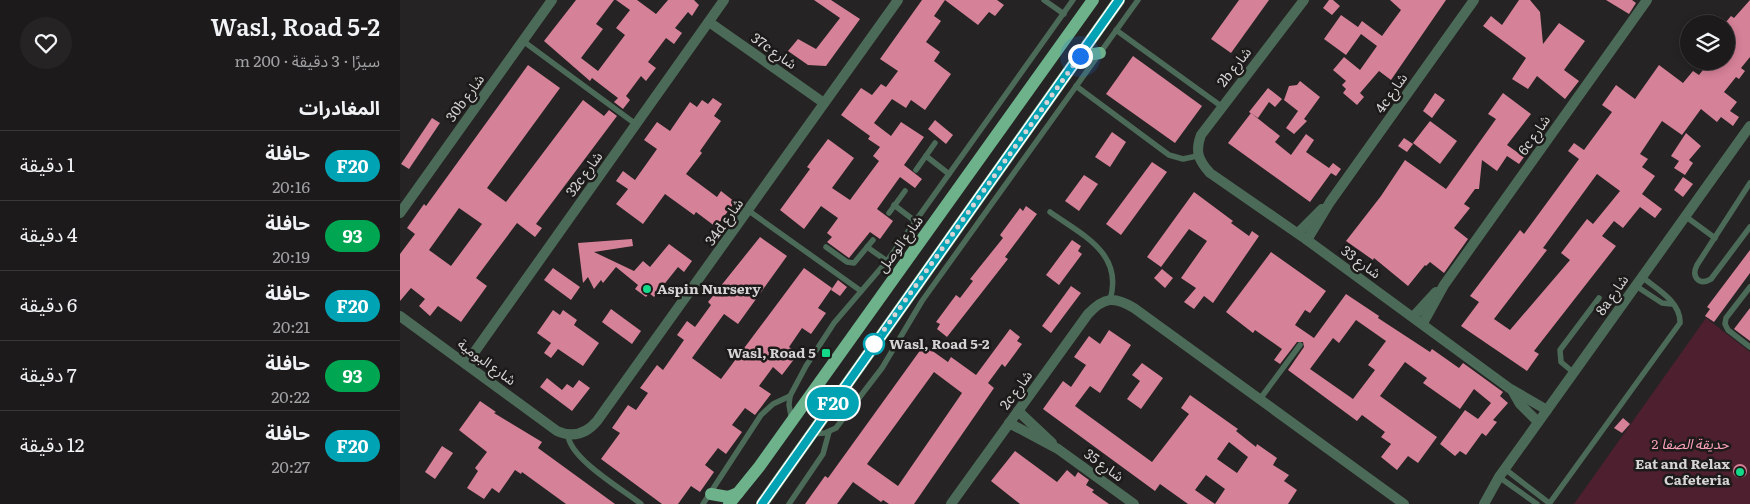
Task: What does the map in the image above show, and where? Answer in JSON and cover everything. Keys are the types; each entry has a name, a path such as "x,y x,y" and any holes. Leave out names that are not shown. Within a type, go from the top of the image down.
{"main road":[{"name":"شارع الوصل","path":"729,504 737,498 1092,0"},
{"path":"762,504 1119,0"},
{"path":"1080,56 1100,53"},
{"path":"707,499 737,498"}],"street":[{"name":"30b شارع","path":"400,213 552,0"},
{"name":"32c شارع","path":"466,364 724,0"},
{"name":"34d شارع","path":"568,435 584,432 597,421 749,211 898,0"},
{"name":"2b شارع","path":"1197,156 1197,144 1201,134 1304,0"},
{"name":"4c شارع","path":"1307,240 1330,202 1474,0"},
{"name":"6c شارع","path":"1423,323 1444,285 1647,0"},
{"name":"37c شارع","path":"709,22 824,104"},
{"name":"8a شارع","path":"1484,504 1500,476 1538,422 1750,126"},
{"name":"شارع 33","path":"1197,156 1210,173 1414,316 1511,389 1547,410"},
{"name":"4c شارع","path":"1298,233 1330,202"},
{"name":"6c شارع","path":"1414,316 1444,285"},
{"path":"1110,300 1122,301 1134,308 1404,504"},
{"name":"2c شارع","path":"952,504 1088,314 1098,304 1110,300"},
{"name":"شارع البومية","path":"400,316 557,431 568,435"},
{"name":"شارع 33","path":"1511,389 1520,404 1538,422"},
{"name":"شارع 35","path":"1018,411 1058,449"},
{"name":"شارع 35","path":"1010,423 1058,449 1134,504"},
{"name":"8a شارع","path":"1476,504 1500,476"}],"lane":[{"path":"1044,0 1064,14"},
{"path":"792,421 789,405 790,396 815,351 834,323 887,261 1074,0"},
{"path":"810,434 829,432 836,428 882,368 919,306 1138,0"},
{"path":"1116,30 1221,106"},
{"path":"523,41 637,124"},
{"path":"1076,86 1169,155 1183,159 1197,156"},
{"path":"916,170 935,143"},
{"path":"926,156 949,174"},
{"path":"1750,183 1694,271 1694,278 1699,282 1706,283 1711,279 1748,235 1750,227"},
{"path":"889,213 905,191"},
{"path":"894,205 915,221"},
{"path":"749,211 861,291"},
{"path":"1050,212 1104,254 1114,276 1110,300"},
{"path":"1685,216 1715,238"},
{"path":"826,247 850,263 857,262 872,240"},
{"path":"867,247 887,261"},
{"path":"1642,277 1669,298 1671,304"},
{"path":"1500,476 1549,504 1677,329 1681,315 1677,308 1671,304 1662,303 1636,286"},
{"path":"1750,287 1726,318 1725,324 1728,330 1750,347"},
{"path":"1574,373 1561,362 1560,350 1599,298"},
{"path":"1260,399 1300,345"},
{"path":"707,499 733,456 762,414 774,404 790,396"},
{"path":"789,504 823,454 829,432"},
{"path":"568,435 571,447 580,457 641,504"},
{"path":"1500,476 1537,504"}],"green space":[{"name":"حديقة الصفا 2","path":"1706,318 1750,352 1750,504 1574,504"}],"building":[{"path":"576,0 614,0 596,24 603,29 581,58 598,71 625,35 616,28 630,10 616,0 637,0 656,14 668,0 694,0 699,5 692,16 688,12 675,28 682,33 674,44 666,38 648,62 656,68 646,81 641,76 626,96 630,100 623,109 614,102 618,98 592,78 590,81 544,41"},
{"path":"814,0 831,0 860,19 826,66 808,65 788,51 798,39 816,49 840,18"},
{"path":"922,0 945,0 934,16 941,21 926,42 940,52 934,61 951,74 925,110 911,100 906,108 892,99 874,123 891,136 901,122 924,137 904,165 922,179 915,188 900,177 877,209 893,221 880,239 870,232 849,258 827,242 832,237 827,233 838,218 821,206 804,229 780,210 810,169 807,167 828,139 854,158 832,188 850,200 879,161 873,156 880,147 868,139 870,136 841,115 861,88 872,95 881,84 886,87 898,71 880,59"},
{"path":"945,0 997,0 1004,5 995,16 989,12 978,25"},
{"path":"1239,0 1269,0 1231,53 1211,39"},
{"path":"1329,0 1333,0 1340,6 1332,15 1323,8"},
{"path":"1390,0 1446,0 1391,80 1379,71 1360,93 1364,97 1357,105 1343,93 1346,89 1342,85 1346,81 1333,70 1344,57 1360,70 1377,46 1361,34 1346,55 1324,39 1341,15 1358,27 1362,21 1382,36 1401,10"},
{"path":"1519,0 1530,0 1540,12 1543,44 1559,23 1585,41 1564,70 1579,81 1565,99 1537,76 1528,89 1512,79 1526,58 1483,26 1491,16 1502,25"},
{"path":"1606,0 1632,0 1636,3 1629,14"},
{"path":"1750,0 1750,57 1741,68 1745,71 1739,79 1736,77 1724,92 1737,102 1730,111 1739,117 1733,126 1721,117 1717,122 1701,109 1682,135 1662,121 1640,154 1648,159 1642,167 1655,176 1642,194 1662,209 1655,218 1640,207 1623,228 1614,221 1602,236 1616,246 1534,351 1539,354 1527,371 1461,326 1479,302 1470,296 1520,230 1524,234 1579,159 1568,151 1574,143 1584,150 1612,112 1602,105 1616,85 1635,99 1659,65 1683,83 1693,71 1699,75 1703,70 1735,70 1735,17","holes":["1597,174 1620,191 1593,224 1587,219 1561,253 1570,260 1510,330 1494,319 1547,250 1543,248"]},
{"path":"1133,56 1202,106 1175,143 1106,94"},
{"path":"528,65 560,88 487,188 506,202 583,100 604,116 609,110 617,116 536,224 542,228 535,237 517,223 476,278 487,286 461,322 438,306 430,316 419,306 425,299 411,288 400,301 400,254 415,234 407,228 424,204 426,206","holes":["459,208 482,224 451,266 429,250"]},
{"path":"1300,81 1320,97 1304,119 1307,121 1294,134 1286,128 1298,111 1284,100 1289,86 1297,85"},
{"path":"1268,88 1282,99 1275,107 1269,102 1258,118 1249,112"},
{"path":"1435,93 1445,100 1432,118 1423,111"},
{"path":"1503,93 1531,114 1507,145 1524,157 1519,164 1507,156 1497,171 1482,160 1479,189 1475,189 1464,204 1470,208 1454,228 1468,239 1444,273 1430,262 1425,265 1408,286 1374,258 1373,260 1346,241 1381,196 1405,160 1446,189 1496,119 1488,114"},
{"path":"713,98 722,104 714,116 721,121 700,151 702,153 686,174 717,197 721,191 735,202 716,227 696,212 694,215 665,194 643,224 616,204 628,189 616,181 623,171 635,180 657,149 644,140 657,122 670,131 690,102 697,107 702,100 708,104"},
{"path":"1251,113 1280,136 1275,142 1291,155 1306,134 1314,140 1306,152 1329,168 1333,163 1341,169 1336,176 1331,173 1310,202 1228,143"},
{"path":"432,118 440,123 409,169 401,164"},
{"path":"935,120 953,135 946,144 928,129"},
{"path":"1430,121 1457,141 1440,164 1413,143"},
{"path":"1112,132 1126,142 1110,167 1095,157"},
{"path":"1686,133 1701,146 1689,160 1693,163 1685,175 1674,168 1679,161 1671,156"},
{"path":"1404,138 1413,144 1407,152 1398,146"},
{"path":"1152,162 1167,172 1121,235 1106,224"},
{"path":"1084,175 1098,184 1079,211 1065,201"},
{"path":"1683,177 1693,184 1683,197 1674,190"},
{"path":"1194,192 1233,221 1231,223 1249,236 1252,231 1259,236 1213,303 1204,296 1194,309 1184,302 1196,288 1181,278 1207,241 1189,229 1161,267 1147,257"},
{"path":"1026,206 1037,214 1005,257 1008,259 947,337 937,329 940,324 936,322 956,295 960,298 973,281 970,279 1003,238 1000,235 1020,208 1023,211"},
{"path":"760,237 787,256 738,324 724,314 692,358 721,379 804,268 832,288 818,308 826,313 811,334 802,328 789,347 798,354 782,375 773,367 759,386 771,394 755,415 745,408 732,425 742,432 726,454 718,448 705,465 714,472 700,492 691,486 678,504 662,504 601,459 620,433 612,428 628,405 636,410 648,393 640,388 657,365 663,370 684,340 677,335 687,321 695,327 711,305 708,302"},
{"path":"632,239 633,246 594,252 634,271 643,261 650,267 669,244 692,261 684,272 678,267 654,297 649,293 646,297 635,289 638,285 616,267 603,283 601,280 594,289 588,277 583,283 578,243"},
{"path":"1072,240 1081,246 1078,251 1082,254 1059,285 1046,275"},
{"path":"1750,250 1750,273 1714,322 1705,316 1710,309 1707,307"},
{"path":"1271,252 1326,291 1310,313 1305,310 1295,325 1314,338 1346,294 1379,316 1378,318 1430,352 1432,349 1459,368 1463,363 1503,392 1500,396 1508,403 1493,420 1497,422 1486,436 1482,433 1466,455 1460,451 1455,456 1440,444 1465,410 1478,419 1491,403 1474,389 1460,409 1423,383 1427,378 1405,362 1380,396 1437,437 1418,463 1408,456 1397,470 1381,457 1391,444 1381,437 1385,432 1362,415 1357,421 1288,370 1304,347 1303,342 1297,342 1280,364 1274,360 1282,349 1255,330 1253,333 1226,312","holes":["1356,320 1386,341 1368,365 1375,370 1353,399 1310,369 1333,338 1339,343"]},
{"path":"553,268 580,287 571,300 544,280"},
{"path":"1162,269 1173,278 1165,288 1154,278"},
{"path":"838,280 847,287 840,296 831,290"},
{"path":"1071,286 1081,293 1051,333 1042,326"},
{"path":"1750,308 1750,341 1734,329"},
{"path":"611,309 641,331 632,344 602,322"},
{"path":"553,310 560,315 563,310 577,320 574,325 599,343 583,366 558,349 551,358 544,353 551,343 537,333"},
{"path":"1010,329 1020,337 1017,341 1022,344 1005,367 1002,364 988,383 994,388 914,504 889,504 883,500 881,502 853,482 837,504 805,504 825,476 828,478 924,345 948,362 951,357 976,375","holes":["934,372 962,393 898,486 867,464"]},
{"path":"1109,330 1131,345 1100,393 1090,386 1075,406 1152,462 1189,414 1181,408 1190,395 1238,429 1236,431 1256,447 1257,444 1277,458 1273,465 1289,475 1284,481 1297,490 1288,504 1215,504 1188,504 1160,484 1155,491 1043,409 1063,381 1071,387 1086,365 1074,357 1089,336 1100,344","holes":["1229,442 1248,457 1237,473 1217,459","1206,475 1225,489 1215,504 1195,490"]},
{"path":"1142,363 1163,378 1141,409 1127,399 1140,381 1132,375"},
{"path":"547,378 562,390 567,384 573,388 579,380 590,388 572,411 540,387"},
{"path":"480,401 496,412 494,413 542,442 538,448 615,504 566,504 522,472 521,474 515,470 499,493 492,488 484,499 467,488 478,471 475,468 487,452 459,430"},
{"path":"1623,418 1630,424 1622,433 1614,428"},
{"path":"442,446 453,453 435,479 425,472"},
{"path":"1015,451 1057,482 1067,470 1075,477 1078,472 1089,480 1086,485 1094,490 1092,492 1109,504 1020,504 991,481"},
{"name":"Eat and Relax Cafeteria","path":"1737,464 1743,464 1747,471 1743,478 1737,478 1733,474 1733,468"}],"bus line":[{"name":"F20","path":"762,504 1119,0"}],"place":[{"name":"Aspin Nursery","path":"647,289"},
{"name":"Wasl, Road 5-2","path":"874,344"},
{"name":"Wasl, Road 5","path":"826,353"},
{"name":"Eat and Relax Cafeteria","path":"1740,472"}],"route":[{"path":"874,344 1080,56"}]}
